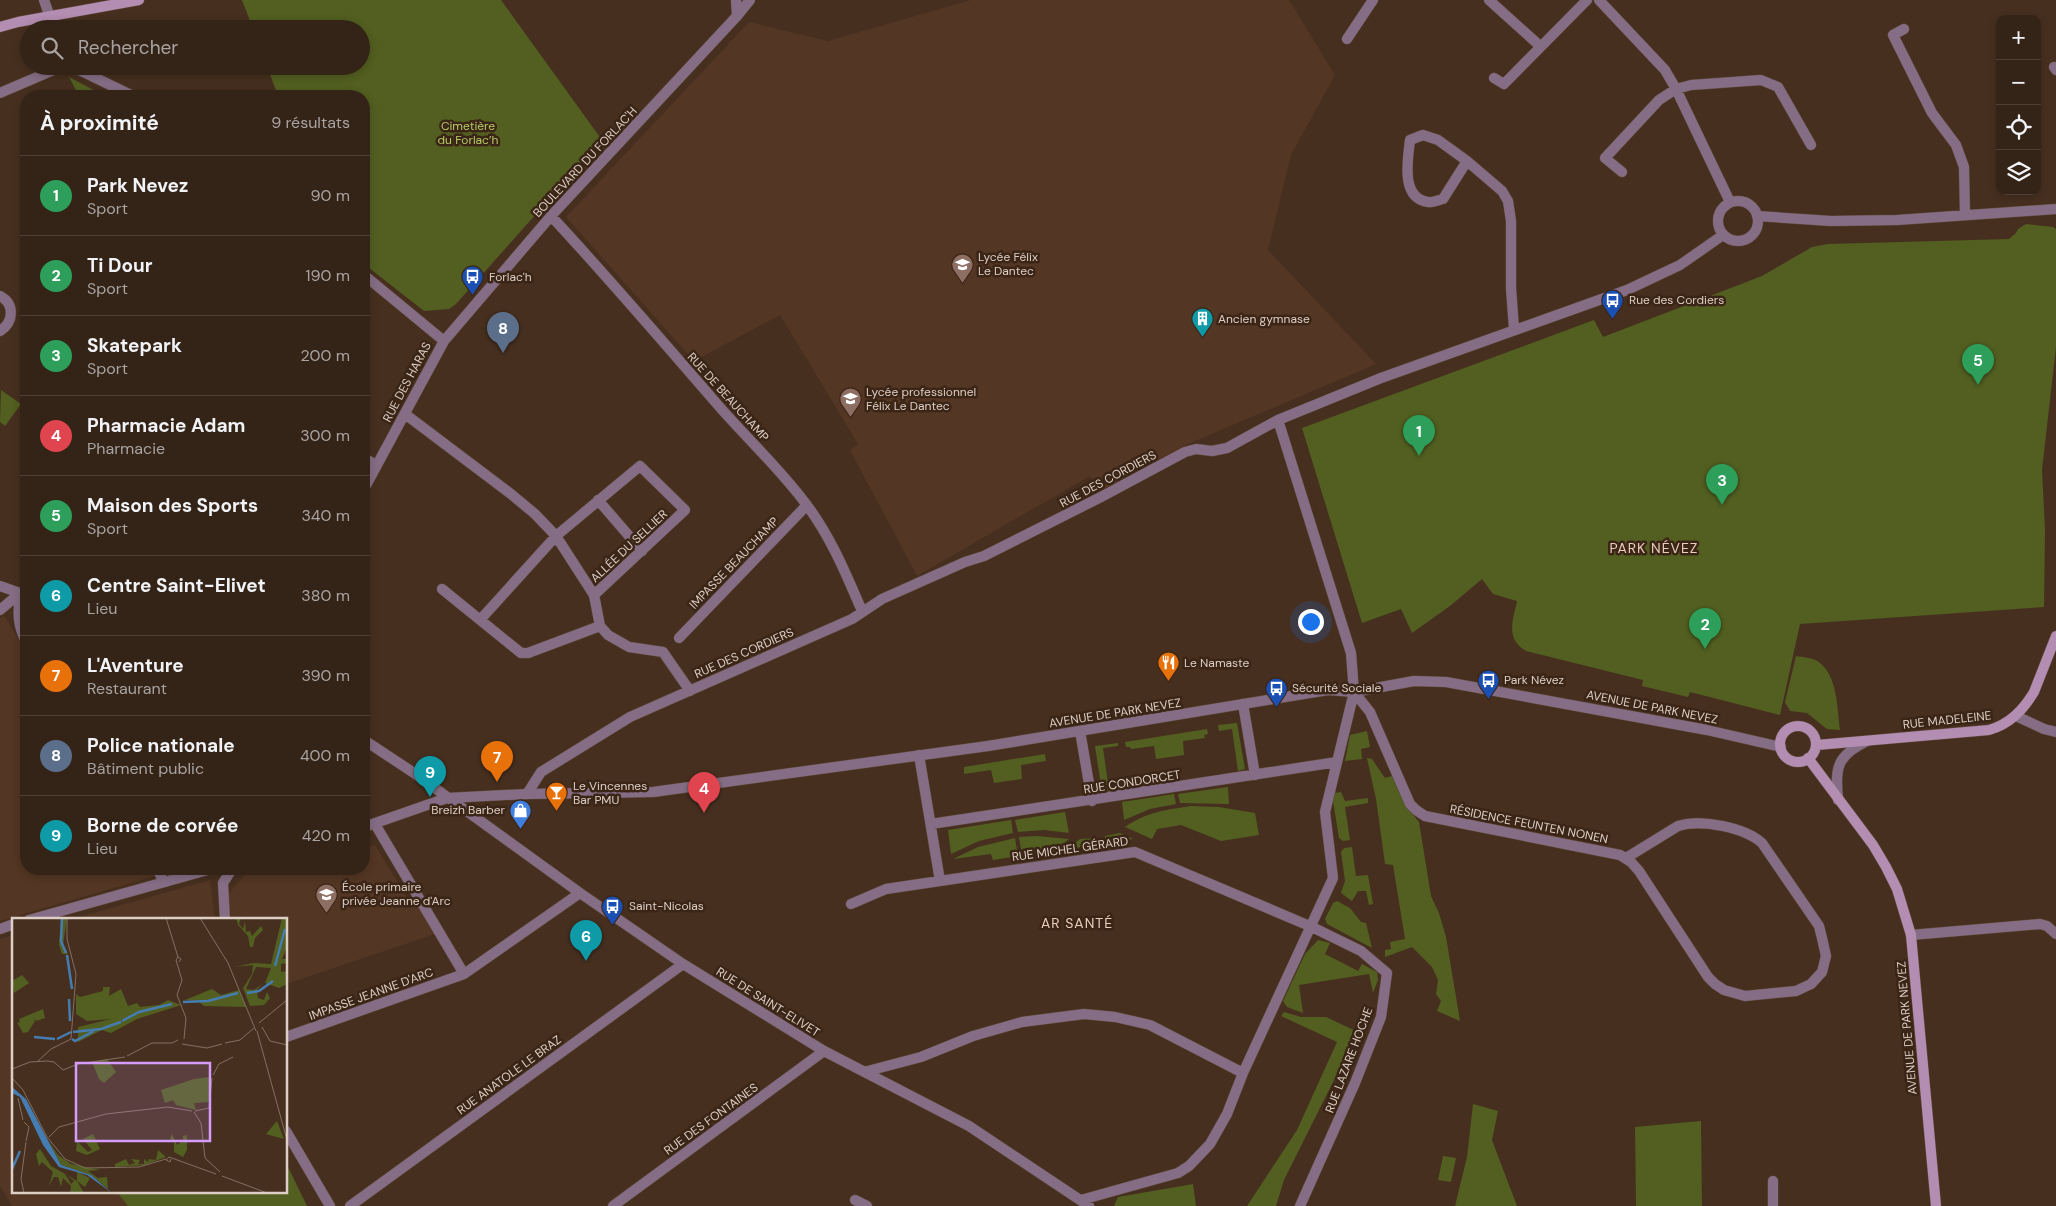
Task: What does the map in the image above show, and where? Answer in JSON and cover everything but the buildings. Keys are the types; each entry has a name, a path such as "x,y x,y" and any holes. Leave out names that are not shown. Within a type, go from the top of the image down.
{"main road":[{"path":"35,20 139,0"},
{"path":"0,27 20,23"},
{"name":"RUE MADELEINE","path":"1816,745 1989,730 1999,727 2016,716 2034,692 2056,636"},
{"path":"1794,726 1806,727 1814,734 1816,745 1812,756 1802,761 1791,760 1783,753 1780,742 1785,732 1794,726"},
{"name":"AVENUE DE PARK NEVEZ","path":"1808,758 1873,845 1886,867 1897,889 1911,935 1936,1206"}],"street":[{"path":"44,0 51,20"},
{"name":"BOULEVARD DU FORLAC'H","path":"444,340 551,216 737,16 736,0"},
{"path":"737,16 750,0"},
{"path":"1347,39 1373,0"},
{"path":"1489,0 1540,46"},
{"path":"1494,78 1504,84 1587,0"},
{"path":"1599,0 1664,70 1676,89 1730,202"},
{"path":"1904,29 1893,35 1932,113 1956,145 1964,167 1965,215"},
{"path":"0,93 42,75"},
{"path":"90,75 121,90"},
{"path":"1622,172 1605,158 1659,100 1676,89 1691,85 1761,80 1778,87 1811,145"},
{"path":"1467,161 1443,199 1428,203 1415,197 1408,185 1407,167 1410,140 1423,135 1438,140 1467,161 1502,191 1508,201 1511,221 1511,288 1514,330"},
{"path":"1741,201 1747,203 1752,206 1758,216 1757,228 1749,237 1738,241 1723,235 1718,223 1720,211 1730,202 1741,201"},
{"path":"1758,216 1831,221 2056,209"},
{"name":"RUE DE BEAUCHAMP","path":"551,216 596,264 726,415 783,476 807,505 838,556 862,612"},
{"name":"RUE DES CORDIERS","path":"527,794 541,772 630,717 852,619 882,599 965,562 984,556 1101,498 1185,452 1196,449 1212,451 1227,448 1278,420 1381,378 1654,279 1680,265 1723,235"},
{"path":"370,280 444,340"},
{"path":"0,296 10,305 11,315 8,324 0,331"},
{"name":"RUE DES HARAS","path":"370,477 444,340"},
{"path":"405,414 535,514 556,536 594,596 600,626 618,642 629,647 663,652 690,691"},
{"path":"1085,1203 1178,1173 1189,1166 1210,1144 1226,1114 1333,878 1325,812 1354,692 1351,652 1278,420"},
{"path":"370,462 376,465"},
{"name":"ALLÉE DU SELLIER","path":"480,620 556,536 640,466 685,510 594,596"},
{"path":"598,500 642,551"},
{"name":"IMPASSE BEAUCHAMP","path":"679,638 807,505"},
{"path":"0,586 20,593"},
{"path":"442,589 521,653 528,653 600,626"},
{"path":"0,610 20,596"},
{"path":"20,605 18,612 20,631"},
{"name":"AVENUE DE PARK NEVEZ","path":"370,825 447,798 527,794 652,792 1080,731 1328,690 1354,692 1414,682 1446,682 1698,728 1781,746"},
{"name":"RÉSIDENCE FEUNTEN NONEN","path":"1354,692 1370,712 1410,804 1416,810 1426,816 1620,855 1626,858"},
{"path":"1243,704 1255,775"},
{"path":"2016,716 2044,729 2056,732"},
{"path":"1080,731 1092,801"},
{"path":"1838,800 1836,776 1838,765 1852,748 1870,740"},
{"name":"RUE DE SAINT-ELIVET","path":"370,744 414,773 580,893 683,964 824,1051 969,1126 1085,1203"},
{"path":"919,755 940,881"},
{"name":"RUE CONDORCET","path":"931,824 1092,801 1337,762"},
{"path":"1700,822 1740,831 1752,836 1762,843 1819,926 1826,956 1822,972 1811,984 1796,991 1745,996 1724,990 1708,977 1639,871 1626,858 1678,826 1693,823 1700,822"},
{"path":"375,824 464,974"},
{"name":"RUE MICHEL GÉRARD","path":"851,904 886,889 1135,852 1312,926"},
{"path":"160,875 164,882"},
{"path":"36,918 189,875"},
{"path":"225,918 223,883 228,875"},
{"name":"IMPASSE JEANNE D'ARC","path":"288,1036 464,974 580,893"},
{"path":"1911,935 2040,924 2047,926 2056,934"},
{"path":"0,929 12,925"},
{"name":"RUE LAZARE HOCHE","path":"1300,1206 1355,1084 1381,1017 1387,973 1362,951 1312,926"},
{"name":"RUE ANATOLE LE BRAZ","path":"350,1206 683,964"},
{"path":"864,1072 920,1057 973,1036 1022,1022 1084,1014 1115,1017 1150,1025 1243,1073"},
{"name":"RUE DES FONTAINES","path":"613,1206 824,1051"},
{"path":"288,1134 330,1206"},
{"path":"1773,1181 1773,1206"},
{"path":"855,1200 867,1206"}],"shaded area":[{"name":"Lycée Félix Le Dantec","path":"971,0 1289,0 1335,75 1291,155 1268,250 1376,364 1186,445 1100,491 1090,476 917,576 850,450 858,444 780,315 694,361 566,217 749,22 828,41"},
{"path":"4,615 20,642 20,875 158,875 0,921 0,618"},
{"name":"École primaire privée Jeanne d'Arc","path":"375,845 412,906 418,906 435,934 288,983 288,918 231,918 229,893 244,875 370,875 370,846"},
{"path":"210,880 215,918 76,918"},
{"path":"12,936 12,1194 288,1194 288,1167 307,1206 12,1206 0,1186 0,939"}],"green space":[{"name":"Cimetière du Forlac’h","path":"242,0 501,0 602,140 456,304 449,309 424,311 370,269 370,90 276,90 270,75 370,75 370,20 250,20"},
{"path":"69,77 94,90 76,90"},
{"path":"2026,224 2056,229 2056,347 2042,470 2045,529 2044,607 1800,624 1780,715 1690,692 1688,697 1642,686 1643,680 1526,651 1519,646 1513,635 1512,629 1517,601 1493,594 1482,579 1450,606 1412,633 1401,609 1362,623 1302,428 1594,320 1603,337 1762,276 1812,247 1828,244 2009,239 2018,229"},
{"path":"1,390 20,403 20,405 5,426 0,422"},
{"path":"1796,656 1819,662 1830,676 1836,693 1840,730 1827,729 1807,713 1790,711 1785,702"},
{"path":"1237,723 1245,769 1238,771 1232,729 1219,731 1218,725"},
{"path":"1207,729 1208,734 1204,735 1205,738 1183,741 1184,755 1156,759 1154,746 1131,749 1126,747 1125,742"},
{"path":"1367,731 1370,747 1361,749 1362,759 1345,761 1350,735"},
{"path":"1118,743 1118,746 1103,748 1109,791 1102,792 1095,746"},
{"path":"1045,754 1046,761 1021,765 1022,779 994,783 991,770 964,774 964,767"},
{"path":"1367,758 1372,759 1385,778 1392,776 1406,806 1419,822 1431,896 1439,913 1446,937 1460,1021 1437,1011 1441,1001 1436,994 1438,980 1432,967 1412,947 1385,957 1385,950 1391,949 1390,942 1405,939 1393,865 1385,864 1376,799"},
{"path":"1228,787 1229,804 1180,803 1178,794"},
{"path":"1341,792 1345,801 1368,798 1368,803 1345,807 1350,840 1343,841 1339,838 1333,801 1335,793"},
{"path":"1174,794 1176,804 1150,809 1124,820 1122,802"},
{"path":"1191,806 1219,807 1255,813 1259,835 1221,841 1181,825 1157,829 1152,839 1125,827 1164,810"},
{"path":"1065,812 1069,833 1044,830 1018,832 1015,820"},
{"path":"1011,820 1013,833 979,841 951,854 948,830"},
{"path":"1120,833 1133,839 1106,844 1105,836"},
{"path":"1037,836 1069,839 1054,851 1022,855 1019,837"},
{"path":"1015,838 1018,856 993,860 991,854 953,859 978,847"},
{"path":"1094,838 1095,845 1067,849 1080,839"},
{"path":"1352,847 1356,876 1368,875 1373,904 1369,905 1366,891 1358,891 1352,901 1341,893 1345,881 1341,852 1344,848"},
{"path":"1337,901 1350,908 1361,922 1366,923 1372,948 1327,924 1325,919 1333,903"},
{"path":"1318,940 1330,943 1325,954 1358,971 1362,964 1377,972 1378,980 1373,993 1369,974 1299,985 1303,1013 1287,1007 1283,1001 1305,954"},
{"path":"1284,1012 1301,1017 1326,1017 1358,1032 1284,1180 1276,1206 1247,1206 1297,1130 1337,1042 1281,1016"},
{"path":"1473,1104 1498,1111 1492,1140 1517,1206 1455,1206 1467,1157"},
{"path":"1701,1121 1702,1206 1636,1206 1635,1127"},
{"path":"1443,1156 1456,1158 1451,1182 1438,1180"},
{"path":"288,1167 307,1206 128,1206 119,1194 288,1194"},
{"path":"1193,1184 1196,1206 1114,1206 1118,1197"}],"place":[{"name":"Lycée Félix Le Dantec","path":"962,283"},
{"name":"Forlac'h","path":"473,296"},
{"name":"Rue des Cordiers","path":"1613,319"},
{"name":"Ancien gymnase","path":"1202,338"},
{"name":"Police nationale","path":"503,353"},
{"name":"Maison des Sports","path":"1978,385"},
{"name":"Lycée professionnel Félix Le Dantec","path":"850,418"},
{"name":"Park Nevez","path":"1419,456"},
{"name":"Skatepark","path":"1722,505"},
{"name":"Ti Dour","path":"1705,649"},
{"name":"Le Namaste","path":"1168,682"},
{"name":"Park Névez","path":"1488,699"},
{"name":"Sécurité Sociale","path":"1276,707"},
{"name":"L'Aventure","path":"497,782"},
{"name":"Borne de corvée","path":"430,797"},
{"name":"Le Vincennes Bar PMU","path":"557,812"},
{"name":"Pharmacie Adam","path":"704,813"},
{"name":"Breizh Barber","path":"521,829"},
{"name":"École primaire privée Jeanne d'Arc","path":"326,913"},
{"name":"Saint-Nicolas","path":"613,925"},
{"name":"Centre Saint-Elivet","path":"586,961"}],"district":[{"name":"PARK NÉVEZ","path":"1654,548"},
{"name":"AR SANTÉ","path":"1077,923"}]}
